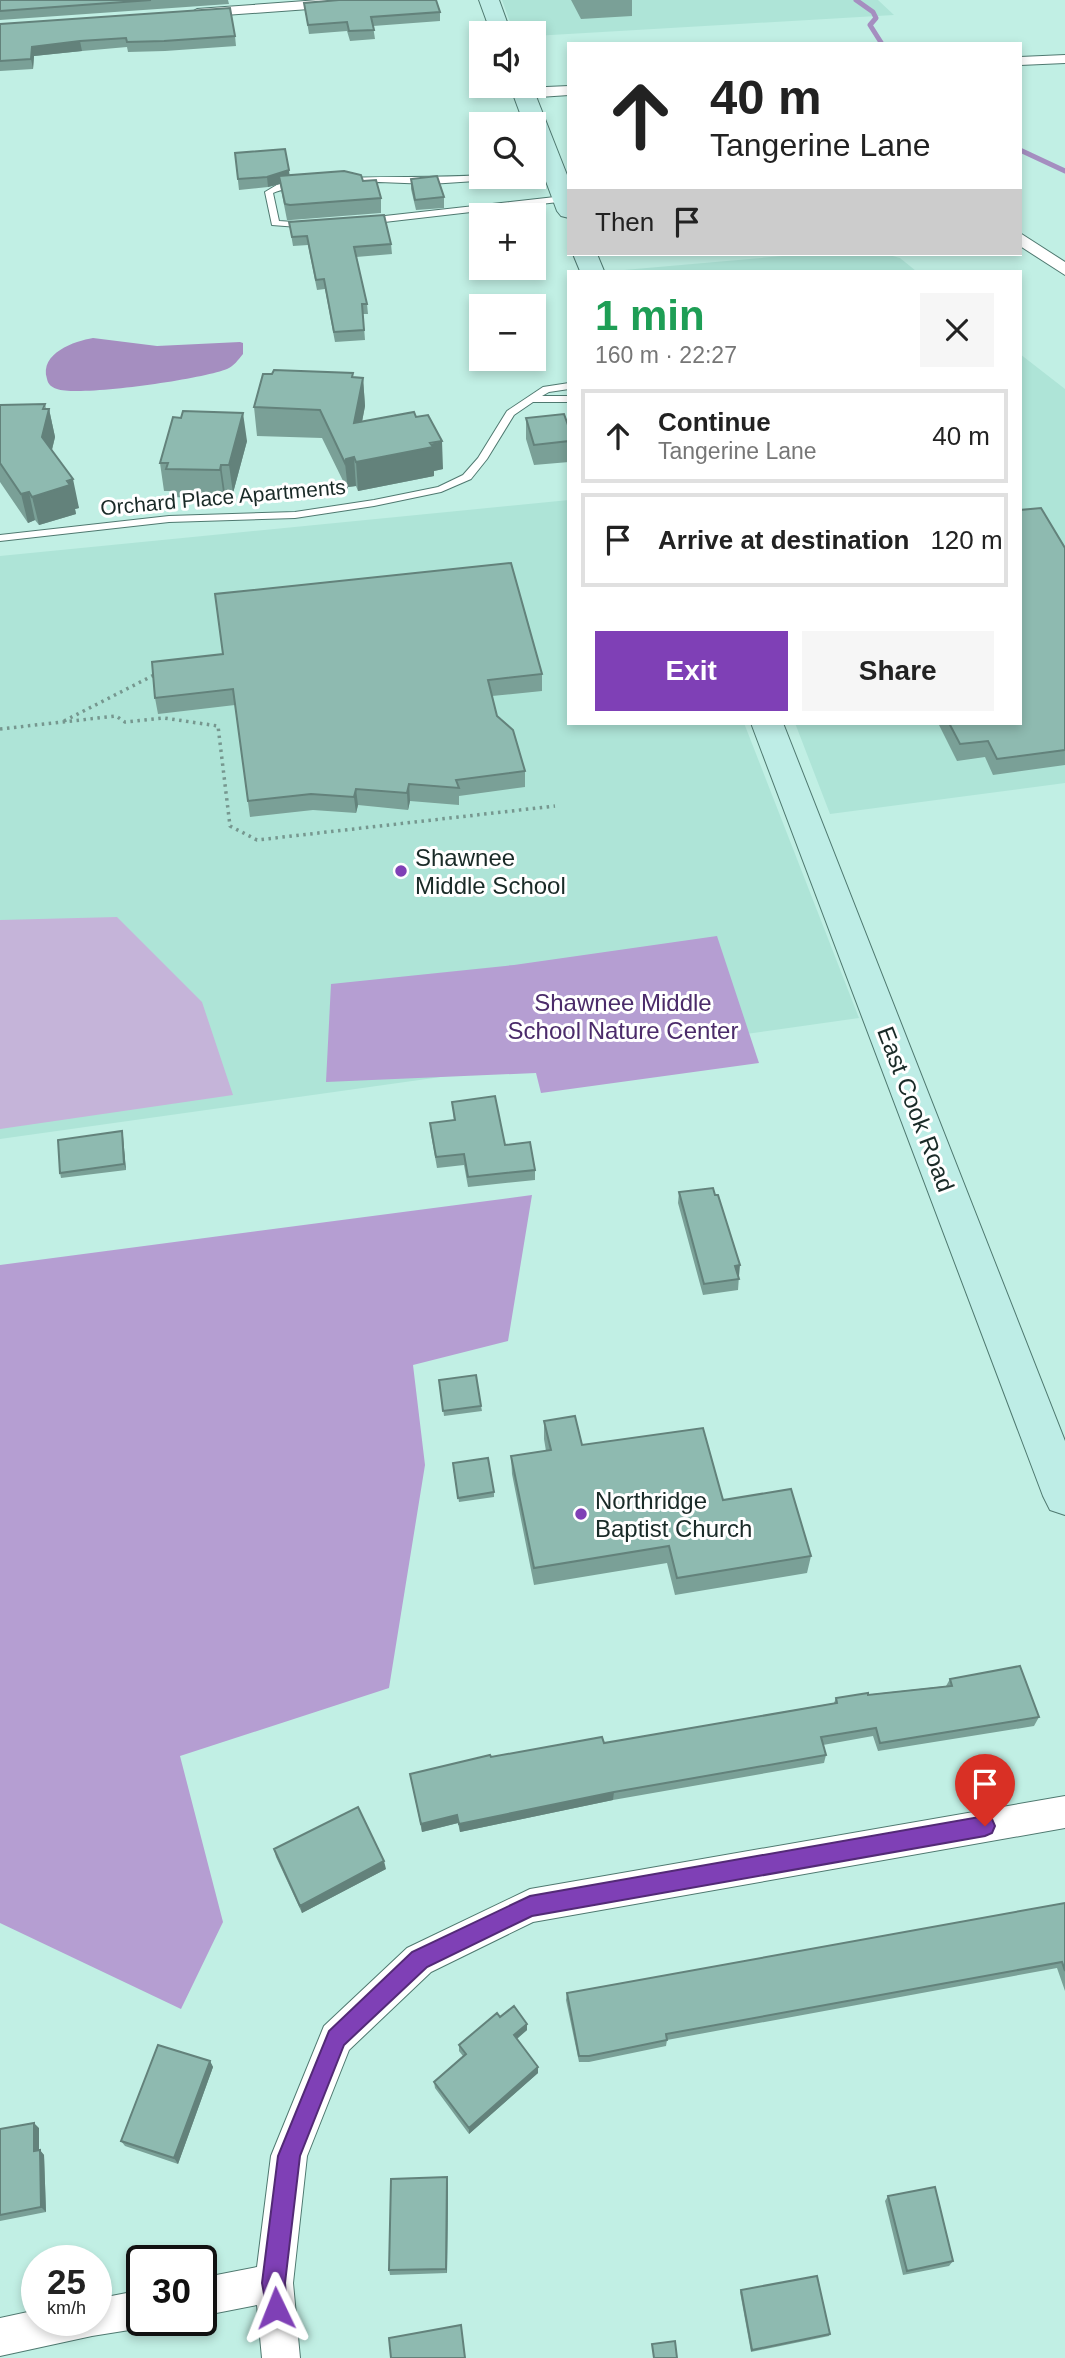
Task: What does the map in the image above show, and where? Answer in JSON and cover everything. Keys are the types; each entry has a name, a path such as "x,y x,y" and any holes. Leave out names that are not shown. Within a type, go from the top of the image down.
{"main road":[{"path":"489,0 497,21"},
{"path":"546,176 567,205"},
{"name":"East Cook Road","path":"768,725 1065,1496"}],"street":[{"path":"187,14 265,4 378,0"},
{"path":"1022,61 1065,59"},
{"path":"1022,70 1065,68"},
{"path":"546,92 567,90"},
{"path":"546,97 567,100"},
{"path":"1022,239 1065,270"},
{"path":"281,2358 274,2283 289,2156 336,2038 419,1960 530,1906 1065,1812"},
{"path":"217,2294 274,2283"},
{"path":"0,2337 21,2333"}],"lane":[{"path":"329,182 469,178"},
{"path":"304,184 272,188 269,192 275,223 291,226 316,225"},
{"path":"357,222 567,205"},
{"name":"Orchard Place Apartments","path":"0,538 169,519 295,514 374,503 441,489 467,477 482,459 510,413 546,389 567,386"},
{"path":"533,399 567,399"}],"path":[{"path":"60,723 163,670"},
{"path":"0,729 116,716 125,722 163,718 218,726 230,826 257,840 555,806"}],"shaded area":[{"path":"502,0 878,0 894,15 546,35 546,21 510,21"},
{"path":"783,256 892,256 900,258 915,270 624,270"},
{"path":"93,338 157,346 240,342 243,343 243,354 227,369 169,382 90,391 70,391 50,385 46,370 53,355 68,345"},
{"path":"1022,356 1065,389 1065,783 830,814 796,725 1022,725"},
{"name":"Shawnee Middle School","path":"567,500 567,725 745,725 859,1018 0,1139 0,556"},
{"path":"117,917 202,1002 233,1095 0,1129 0,920"}],"green space":[{"name":"Shawnee Middle School Nature Center","path":"717,936 759,1063 541,1093 536,1073 326,1082 331,984 514,965"},
{"path":"532,1195 508,1341 413,1365 425,1465 389,1688 180,1756 223,1922 181,2009 0,1923 0,1265"}],"building":[{"path":"0,0 151,0 0,11"},
{"path":"339,0 436,0 440,12 371,17 374,30 349,31 347,22 308,25 304,3"},
{"path":"230,8 235,36 164,41 127,42 126,38 80,41 32,47 31,59 0,61 0,24"},
{"path":"285,149 289,170 267,177 238,179 235,153"},
{"path":"344,171 361,175 363,181 376,180 381,198 285,204 279,176"},
{"path":"437,176 444,197 415,200 411,179"},
{"path":"384,215 391,244 354,247 367,304 362,304 364,330 334,332 324,279 316,280 307,236 292,237 289,222"},
{"path":"274,370 353,373 352,377 363,378 354,423 414,412 416,417 428,415 442,441 430,443 433,447 356,462 354,457 346,459 345,463 320,410 254,407 263,374 272,374"},
{"path":"45,404 43,409 49,409 42,437 73,479 67,481 70,485 32,497 29,492 21,494 0,463 0,405"},
{"path":"183,411 243,413 229,465 221,465 220,470 166,469 168,463 160,463 173,417 181,418"},
{"path":"564,414 567,441 534,445 526,418"},
{"path":"1041,508 1065,548 1065,750 997,759 988,741 960,744 950,725 1022,725 1022,510"},
{"path":"511,563 542,674 488,680 497,716 513,730 525,771 456,780 459,788 409,784 407,793 356,789 354,797 311,794 248,801 233,689 155,698 152,662 223,654 215,594"},
{"path":"495,1096 505,1145 530,1142 535,1170 468,1177 464,1154 436,1157 430,1123 455,1120 452,1102"},
{"path":"122,1131 124,1164 60,1173 58,1140"},
{"path":"713,1188 715,1195 718,1195 740,1265 735,1266 739,1279 704,1284 679,1192"},
{"path":"476,1375 481,1406 443,1411 439,1380"},
{"name":"Northridge Baptist Church","path":"575,1416 582,1445 703,1428 723,1500 791,1489 811,1556 677,1578 669,1546 534,1568 511,1456 551,1450 544,1421"},
{"path":"488,1458 494,1492 458,1498 453,1463"},
{"path":"1020,1666 1039,1717 880,1743 876,1728 821,1737 826,1755 614,1792 459,1824 457,1815 421,1824 410,1774 490,1755 491,1757 602,1737 604,1743 837,1703 836,1698 952,1686 950,1679"},
{"path":"358,1807 384,1861 300,1906 274,1849"},
{"path":"1065,1903 1065,1971 1062,1962 666,2034 667,2040 579,2056 567,1993"},
{"path":"514,2006 527,2024 514,2035 538,2067 469,2128 434,2082 466,2054 459,2045 497,2013 500,2017"},
{"path":"158,2045 210,2061 174,2158 121,2141"},
{"path":"34,2123 34,2151 40,2150 41,2207 0,2215 0,2129"},
{"path":"447,2177 446,2269 389,2270 391,2179"},
{"path":"935,2187 953,2261 907,2271 888,2196"},
{"path":"817,2276 830,2334 752,2350 741,2290"},
{"path":"461,2325 465,2358 391,2358 389,2338"},
{"path":"675,2341 677,2358 654,2358 652,2344"}],"waterway":[{"path":"856,0 873,12 876,18 870,25 881,42"},
{"path":"1022,151 1065,171"}],"place":[{"name":"Shawnee Middle School","path":"401,871"},
{"name":"Northridge Baptist Church","path":"581,1514"}],"route":[{"path":"276,2308 274,2283 289,2156 336,2038 419,1960 530,1906 985,1826"}]}
